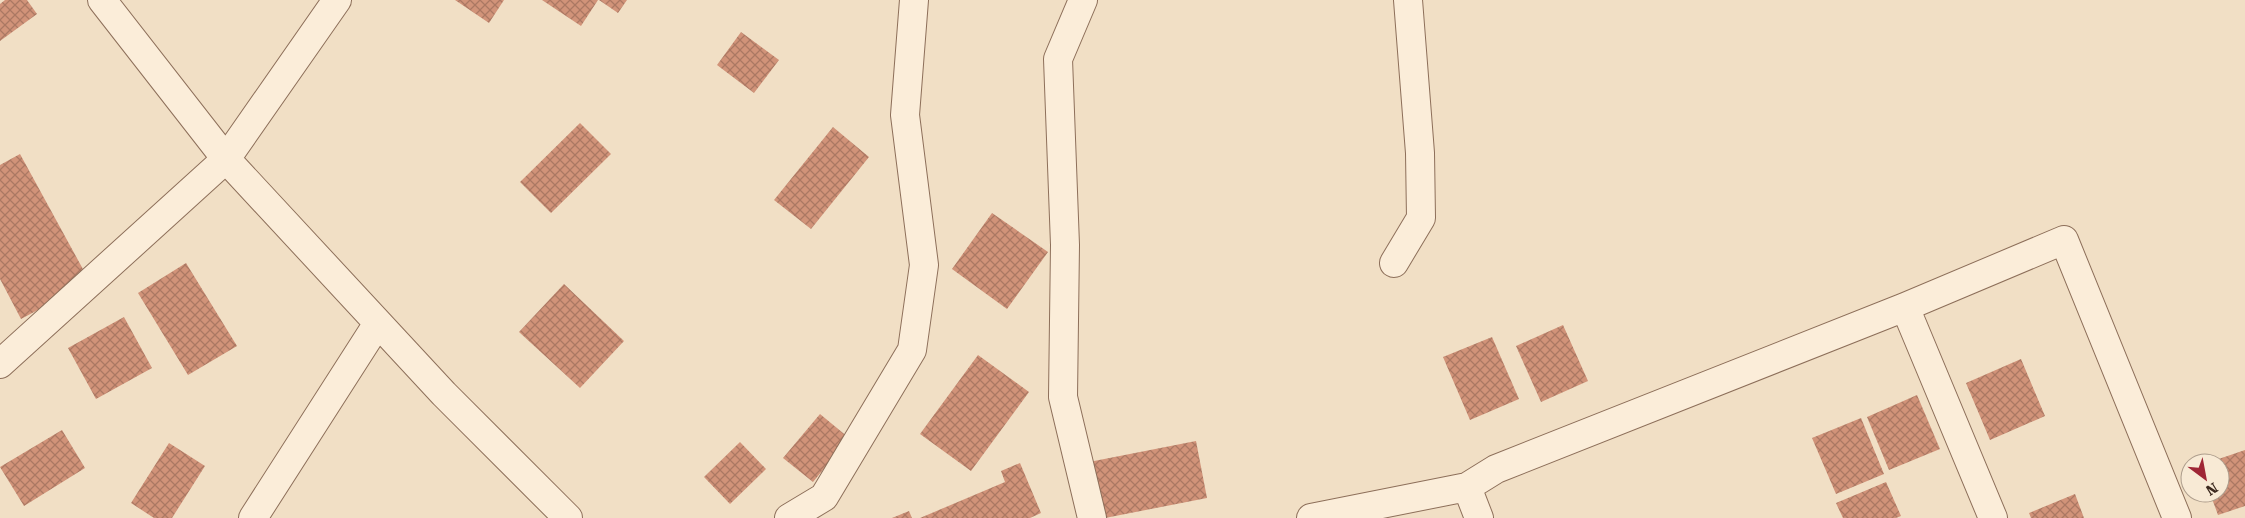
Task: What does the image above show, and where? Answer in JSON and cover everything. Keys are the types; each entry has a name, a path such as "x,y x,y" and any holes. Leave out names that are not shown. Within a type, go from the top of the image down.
{"street":[{"path":"102,0 226,159 444,394 568,518"},
{"path":"0,364 226,159 337,0"},
{"path":"790,518 824,496 912,350 924,265 905,115 914,0"},
{"path":"1083,0 1058,59 1065,245 1063,397 1092,518"},
{"path":"1394,263 1421,218 1420,153 1408,0"},
{"path":"1311,518 1467,487 1496,469 1905,307 2064,240 2177,518"},
{"path":"1905,307 1994,518"},
{"path":"253,518 378,323"},
{"path":"1467,487 1479,518"}],"building":[{"path":"5,0 27,0 37,14 0,41 0,4"},
{"path":"455,0 504,0 489,23"},
{"path":"542,0 598,0 581,26"},
{"path":"599,0 627,0 618,13"},
{"path":"741,32 779,60 754,93 717,65"},
{"path":"580,123 611,154 551,213 520,182"},
{"path":"833,127 869,157 811,229 774,200"},
{"path":"20,154 90,282 21,319 0,279 0,165"},
{"path":"992,213 1048,252 1007,309 952,269"},
{"path":"186,263 237,346 188,375 138,293"},
{"path":"564,284 624,341 580,388 519,332"},
{"path":"124,317 152,368 96,399 68,348"},
{"path":"1563,325 1588,381 1541,402 1516,346"},
{"path":"1492,337 1519,399 1470,420 1443,357"},
{"path":"978,355 1029,392 971,471 920,434"},
{"path":"2021,359 2045,416 1990,440 1966,383"},
{"path":"1917,395 1940,449 1889,470 1867,417"},
{"path":"820,414 849,438 813,482 783,458"},
{"path":"1861,418 1884,474 1836,494 1812,438"},
{"path":"62,430 85,468 24,506 0,467"},
{"path":"1196,441 1207,498 1105,518 1089,462"},
{"path":"740,442 766,469 730,504 704,477"},
{"path":"169,443 205,466 172,518 154,518 131,503"},
{"path":"2245,450 2245,506 2218,515 2214,503 2230,503 2230,455"},
{"path":"1020,463 1041,513 1030,518 920,518 1005,482 1001,471"},
{"path":"1886,482 1901,516 1896,518 1843,518 1836,503"},
{"path":"2075,494 2084,518 2031,518 2029,513"},
{"path":"909,511 912,518 892,518"}]}
